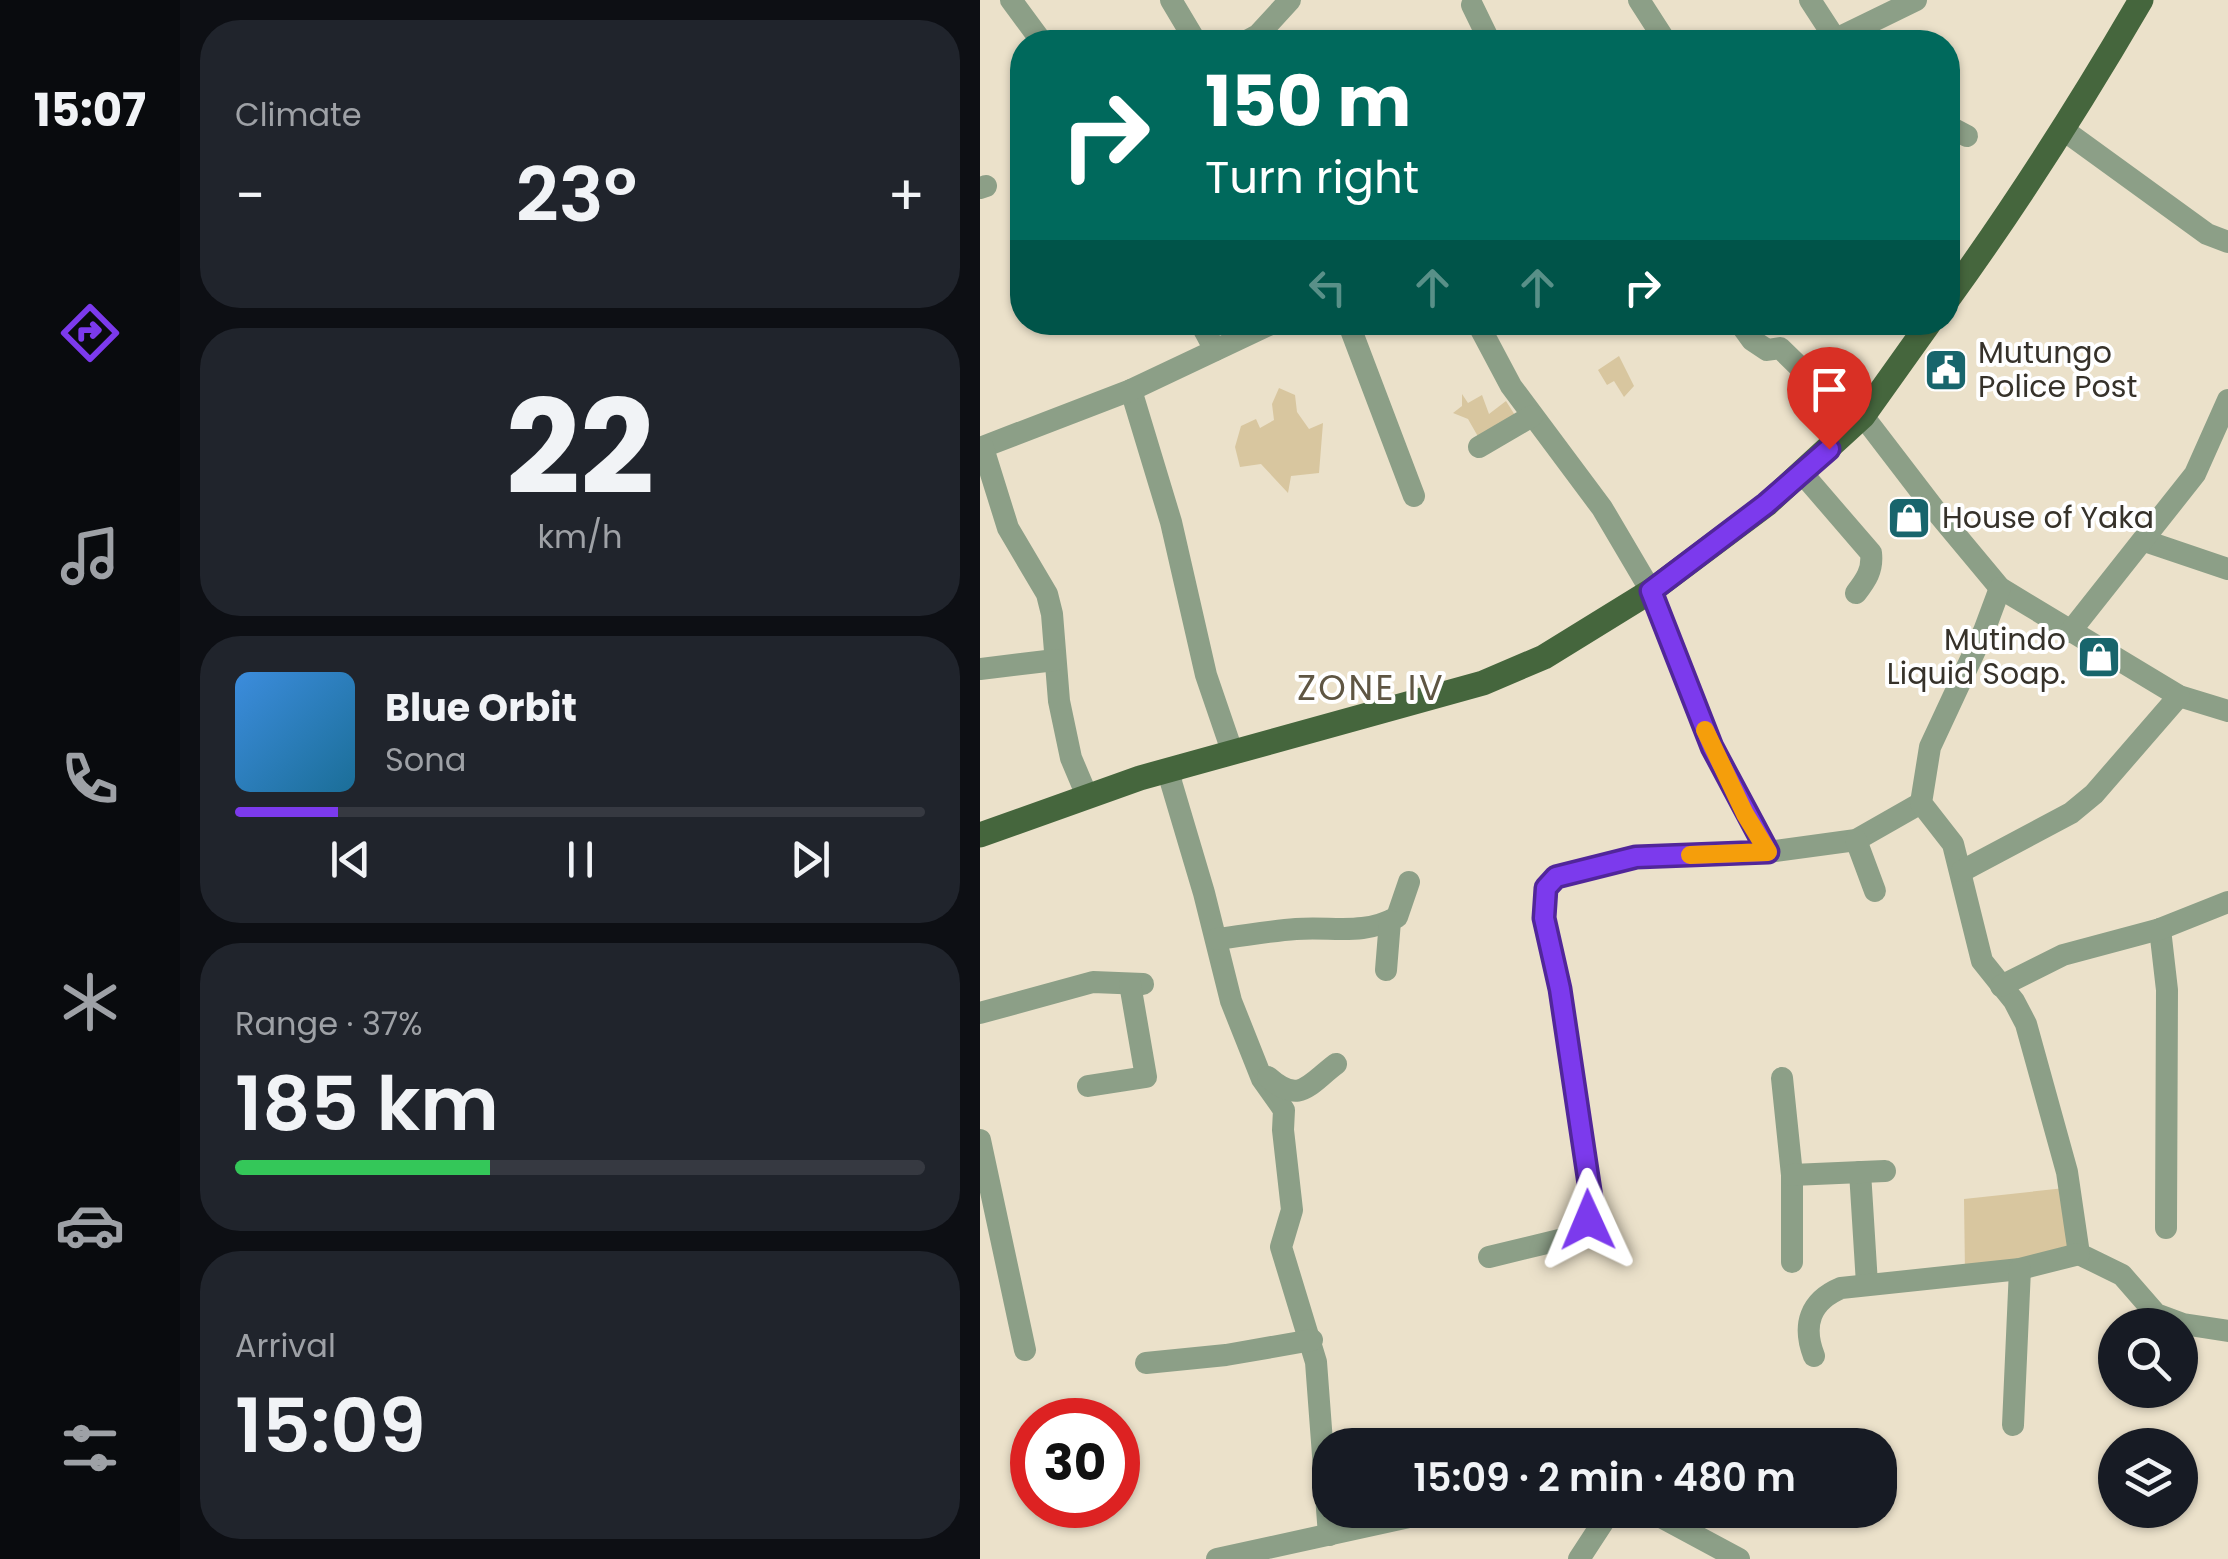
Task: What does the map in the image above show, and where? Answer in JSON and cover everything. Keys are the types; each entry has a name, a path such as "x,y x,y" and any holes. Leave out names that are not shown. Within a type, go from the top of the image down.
{"main road":[{"path":"1960,283 2065,131 2141,0"},
{"path":"980,835 1172,769 1483,684 1558,649 1651,591 1802,473 1860,419 1921,335"}],"street":[{"path":"1011,0 1033,30"},
{"path":"1170,0 1189,30"},
{"path":"1263,30 1290,0"},
{"path":"1639,0 1658,30"},
{"path":"1810,0 1832,30"},
{"path":"1858,30 1916,0"},
{"path":"1472,5 1484,30"},
{"path":"2065,131 2207,234 2228,242"},
{"path":"1206,335 1214,350"},
{"path":"1087,796 1071,758 1059,701 1047,594 1008,528 981,448 1132,390 1247,335"},
{"path":"1353,335 1414,496"},
{"path":"1484,335 1511,386 1602,508 1651,591 1712,747 1768,852"},
{"path":"1748,335 1767,350 1780,348 1860,419 2000,588 2179,696 2228,710"},
{"path":"1132,390 1171,522 1206,675 1232,751"},
{"path":"2070,632 2216,462 2228,400"},
{"path":"1480,447 1532,416"},
{"path":"1802,473 1871,553 1868,577 1856,592"},
{"path":"2145,541 2228,569"},
{"path":"2000,588 1930,747 1921,803 1953,844 1982,961 2026,1024 2066,1172 2079,1254"},
{"path":"980,669 1055,660"},
{"path":"1962,871 2082,804 2124,762 2179,696"},
{"path":"1172,769 1170,782 1231,1001 1258,1068 1284,1110 1282,1130 1292,1210 1281,1247 1312,1340 1329,1535"},
{"path":"1489,1257 1580,1235 1592,1204 1562,1005 1544,918 1546,888 1556,877 1636,857 1768,852 1856,840 1921,803"},
{"path":"1856,840 1875,891"},
{"path":"1216,939 1300,928 1345,931 1380,927 1397,918 1409,882"},
{"path":"2001,986 2063,956 2160,929 2228,902"},
{"path":"1386,970 1390,922"},
{"path":"2160,929 2167,990 2166,1228"},
{"path":"980,1013 1093,982 1136,984 1146,1077 1088,1086"},
{"path":"1258,1068 1282,1090 1291,1093 1302,1090 1336,1064"},
{"path":"1782,1078 1792,1174 1792,1262"},
{"path":"980,1140 1025,1350"},
{"path":"1792,1174 1885,1171"},
{"path":"1860,1172 1867,1284"},
{"path":"1814,1356 1808,1322 1817,1302 1841,1288 2020,1269 2079,1254 2122,1275 2156,1314 2228,1332"},
{"path":"2013,1426 2020,1269"},
{"path":"1146,1362 1226,1355 1312,1340"},
{"path":"1218,1559 1361,1528"},
{"path":"1579,1559 1599,1528"},
{"path":"1681,1528 1739,1559"}],"shaded area":[{"path":"1619,356 1634,386 1624,397 1614,381 1607,385 1598,370"},
{"path":"1279,388 1295,395 1297,412 1309,429 1323,423 1319,473 1291,476 1288,493 1261,464 1240,467 1235,447 1241,426 1256,419 1260,428 1274,420 1272,404"},
{"path":"1462,394 1468,403 1482,395 1489,414 1506,401 1518,420 1480,440 1468,419 1453,413 1462,406"},
{"path":"2065,1188 2075,1241 2061,1253 1965,1273 1964,1199"}],"slow traffic":[{"path":"1690,855 1768,852 1745,814 1705,730"}],"place":[{"name":"Mutungo Police Post","path":"1946,370"},
{"name":"House of Yaka","path":"1909,518"},
{"name":"Mutindo Liquid Soap.","path":"2099,657"}],"district":[{"name":"ZONE IV","path":"1371,688"}],"route":[{"path":"1588,1220 1592,1204 1560,989 1544,918 1546,888 1556,877 1576,870 1636,857 1768,852 1712,747 1651,591 1766,504 1829,449"}]}
